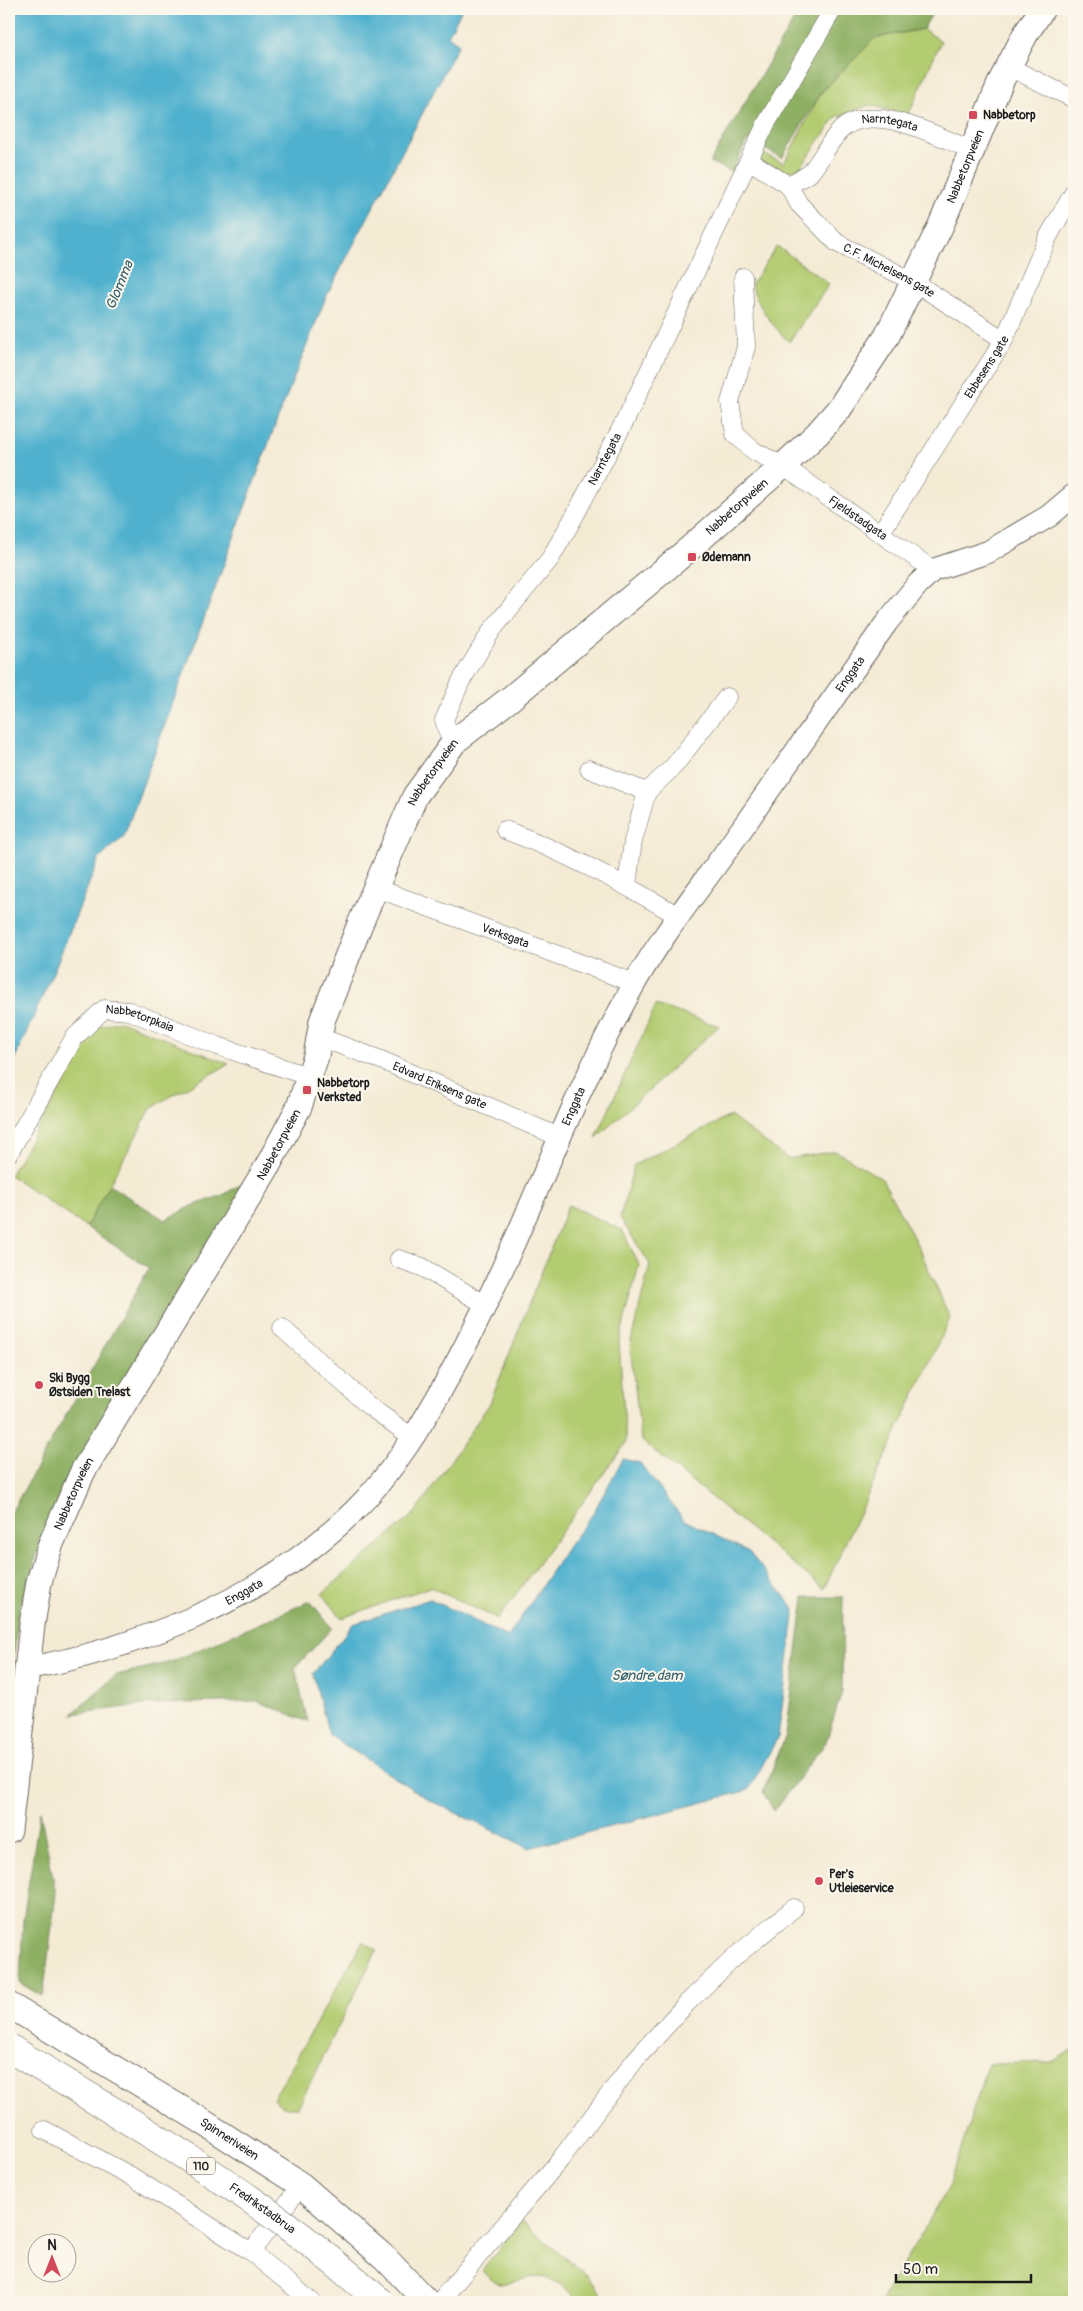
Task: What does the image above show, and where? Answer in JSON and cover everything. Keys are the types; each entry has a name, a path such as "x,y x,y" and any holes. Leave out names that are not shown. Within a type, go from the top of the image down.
{"highway":[{"name":"Fredrikstadbrua","path":"9,2048 265,2208 352,2276 380,2302"}],"main road":[{"name":"Nabbetorpveien","path":"9,1830 27,1668 39,1582 50,1546 75,1488 120,1408 266,1169 299,1107 316,1056 322,1021 415,796 455,741 519,692 689,549 783,466 818,433 839,409 887,336 941,225 971,150 1008,67 1025,35 1042,9"},
{"name":"Spinneriveien","path":"9,2005 197,2118 301,2185 385,2258 427,2302"}],"street":[{"name":"Narntegata","path":"455,741 448,733 444,720 461,681 492,630 550,559 574,516 627,417 766,124 833,9"},
{"path":"1008,67 1074,99"},
{"name":"Narntegata","path":"788,185 808,174 839,131 855,120 869,117 894,121 930,132 971,150"},
{"path":"750,161 788,185"},
{"name":"C.F. Michelsens gate","path":"788,185 799,204 837,243 914,282 1004,340"},
{"name":"Ebbesens gate","path":"880,532 1004,340 1048,237 1074,192"},
{"name":"Nabbetorpveien","path":"743,277 746,347 730,402 735,434 754,451 783,466"},
{"name":"Fjeldstadgata","path":"783,466 933,570"},
{"name":"Enggata","path":"27,1668 52,1664 117,1647 218,1607 292,1563 356,1509 384,1478 412,1437 460,1356 486,1305 559,1136 599,1050 634,983 887,622 918,584 933,570 988,552 1049,516 1074,495"},
{"path":"627,885 633,841 646,792 674,766 727,697"},
{"path":"589,769 646,792"},
{"path":"505,830 550,847 627,885 680,917"},
{"name":"Verksgata","path":"376,888 634,983"},
{"name":"Nabbetorpkaia","path":"9,1153 74,1038 104,1009 129,1011 218,1046 310,1077"},
{"name":"Edvard Eriksens gate","path":"319,1037 381,1060 559,1136"},
{"path":"399,1258 422,1267 486,1305"},
{"path":"282,1328 369,1406 412,1437"},
{"path":"439,2302 560,2160 635,2060 687,2003 737,1955 794,1908"},
{"path":"44,2130 130,2176 251,2252 312,2302"},
{"path":"251,2252 301,2185"}],"green space":[{"path":"814,9 935,9 923,29 875,38 821,92 782,158 747,140 732,172 710,162 793,21"},
{"path":"923,29 941,41 908,116 870,105 836,117 793,178 757,161 761,153 784,163 821,93 875,38"},
{"path":"777,246 829,284 789,342 766,315 751,285"},
{"path":"656,1005 719,1026 596,1138"},
{"path":"120,1021 229,1064 152,1107 86,1227 10,1175 97,1027"},
{"path":"730,1116 788,1159 836,1151 882,1179 919,1248 950,1318 824,1589 641,1440 630,1345 650,1264 620,1218 634,1165"},
{"path":"251,1178 37,1554 18,1614 9,1710 9,1516 149,1268 86,1227 109,1185 165,1220 192,1206 223,1195"},
{"path":"568,1205 622,1230 639,1265 619,1342 626,1443 498,1619 430,1587 342,1618 322,1594 415,1513 490,1403"},
{"path":"804,1597 843,1597 842,1692 826,1742 774,1811 763,1792 786,1735"},
{"path":"310,1601 332,1628 295,1668 308,1722 257,1701 152,1704 72,1714 116,1675 171,1662"},
{"path":"40,1811 56,1894 43,1997 20,1983 23,1920"},
{"path":"363,1941 377,1950 298,2107 283,2107 273,2099"},
{"path":"1074,2049 1074,2302 880,2302 949,2187 988,2064 1052,2062"},
{"path":"521,2221 584,2273 609,2302 581,2302 562,2286 544,2278 529,2278 502,2283 489,2278 482,2271"}],"water":[{"name":"Glomma","path":"9,9 462,9 448,36 459,44 326,297 276,423 124,836 99,859 55,968 9,1072"},
{"name":"Søndre dam","path":"623,1459 640,1463 684,1520 749,1552 795,1609 778,1737 749,1790 529,1848 429,1800 329,1735 313,1674 353,1624 430,1599 508,1637 571,1542 592,1515"}],"place":[{"name":"Nabbetorp","path":"973,115"},
{"name":"Ødemann","path":"692,557"},
{"name":"Nabbetorp Verksted","path":"307,1090"},
{"name":"Ski Bygg Østsiden Trelast","path":"39,1385"},
{"name":"Per's Utleieservice","path":"819,1881"}]}
